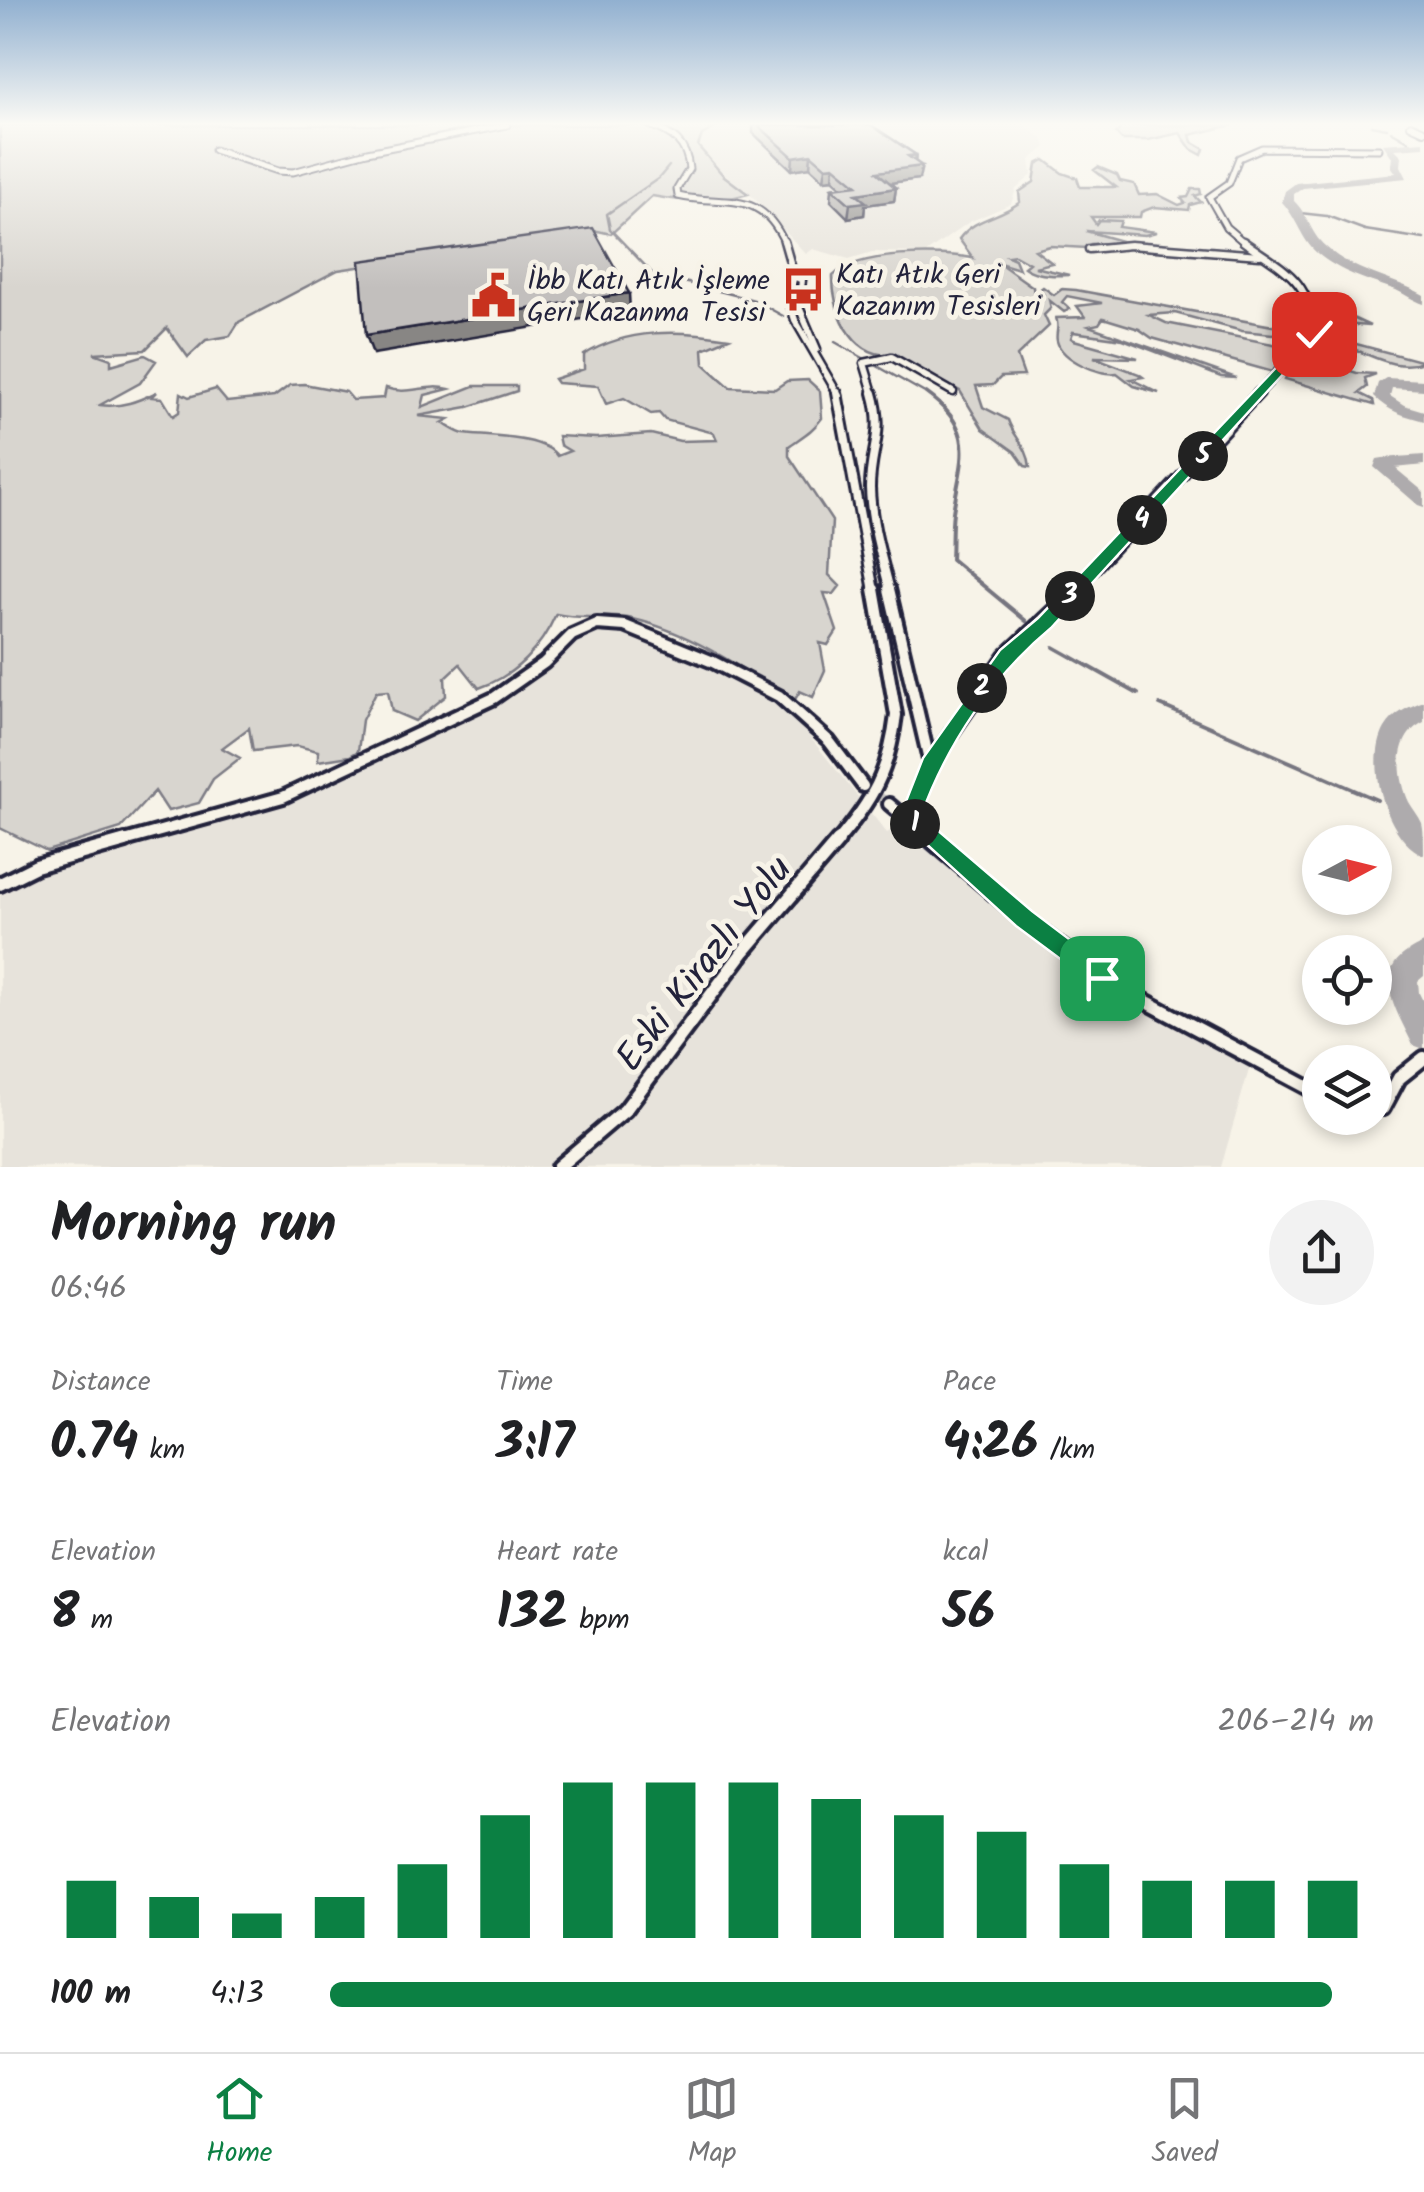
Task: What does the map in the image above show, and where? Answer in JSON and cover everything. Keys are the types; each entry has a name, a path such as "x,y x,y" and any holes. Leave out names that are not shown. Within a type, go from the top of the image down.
{"street":[{"name":"Eski Kirazlı Yolu","path":"558,1167 626,1110 744,951 867,808 892,750 896,715 840,398 791,306 788,289 794,276 786,240 757,207 740,200 678,196 683,179"},
{"path":"910,819 930,764 1006,655 1044,623 1314,334 1310,297 1283,268 1226,229 1211,208 1209,197 1230,179"},
{"path":"1088,249 1130,245 1263,255"},
{"path":"930,764 873,519 870,484 880,419 864,362 892,357 953,392"},
{"path":"0,884 36,866 283,798 494,698 544,663 572,635 597,624 638,632 713,662 780,696 829,741 863,786"},
{"path":"888,804 1102,978 1302,1084"},
{"path":"1392,1090 1418,1058 1424,1058"}],"shaded area":[{"path":"0,179 729,179 748,194 700,201 652,196 611,234 598,231 338,270 239,322 230,336 206,340 188,357 167,328 145,350 94,353 111,359 111,365 145,355 156,361 140,383 100,405 129,403 157,392 152,397 162,398 173,416 179,412 181,393 189,397 216,389 227,402 274,397 290,385 304,384 346,392 353,400 384,398 386,388 449,389 425,395 422,407 474,386 517,386 517,391 468,407 418,416 449,419 442,423 464,434 540,445 557,456 570,451 560,445 558,436 651,434 680,441 717,440 714,433 665,420 659,413 651,414 624,398 606,404 598,386 557,383 554,379 584,369 584,355 618,340 654,333 729,338 703,349 704,364 730,387 775,389 787,381 808,380 820,391 822,418 789,446 789,456 832,521 829,575 840,586 834,594 824,593 837,631 828,645 820,643 825,670 813,697 800,691 794,701 716,653 654,625 624,617 556,614 535,649 515,668 479,688 460,664 445,678 446,696 415,721 392,711 388,691 376,692 362,720 358,751 350,756 318,761 318,751 297,746 253,751 249,728 222,748 240,758 213,779 199,803 168,811 155,791 121,828 47,851 0,828"},
{"path":"732,179 1027,179 1016,189 1011,204 969,222 926,253 872,252 849,259 813,249 806,254"},
{"path":"1077,179 1080,187 1116,187 1106,179 1119,179 1134,184 1139,195 1157,194 1179,205 1185,203 1181,198 1188,197 1192,189 1200,189 1201,194 1195,196 1201,202 1190,205 1189,210 1154,207 1141,212 1140,217 1091,217 1096,224 1099,220 1121,221 1119,227 1156,232 1145,235 1086,231 1125,242 1035,250 1052,263 1035,267 1069,275 1034,272 1024,267 1029,263 1015,255 1008,256 1015,259 1019,269 999,263 1033,287 1034,297 1043,294 1039,290 1043,287 1054,295 1062,289 1076,290 1311,333 1305,337 1242,331 1175,313 1149,315 1166,323 1293,348 1280,357 1273,372 1152,338 1139,329 1103,318 1099,324 1089,326 1236,378 1221,377 1123,339 1073,332 1074,340 1138,358 1094,357 1139,374 1143,377 1131,379 1159,393 1134,386 1117,373 1082,365 1060,348 1056,318 1085,317 1077,306 1102,303 1067,296 1062,302 1070,309 1064,312 1049,300 1051,308 1044,315 1049,326 1017,356 1024,376 1001,377 993,385 976,386 983,407 1008,420 1027,453 1030,467 1025,466 1015,452 983,429 960,391 889,355 875,353 854,338 840,315 833,276 860,262 879,258 921,254 973,258 959,239 972,226 1020,202 1019,192 1034,182"},
{"path":"1344,314 1370,326 1343,324 1345,341 1424,362 1394,364 1322,340 1318,320"},
{"path":"1309,350 1322,353 1328,364 1376,374 1365,378 1367,387 1359,393 1373,400 1374,405 1285,379 1291,364"},
{"path":"589,626 630,626 737,677 785,706 887,833 910,819 1102,978 1252,1059 1221,1167 0,1167 0,876 38,860 297,785 484,696 571,633"}],"building":[{"path":"850,179 886,179 896,188 856,194 866,202 850,204 832,188 857,185"},
{"name":"İbb Katı Atık İşleme Geri Kazanma Tesisi","path":"593,228 629,293 366,335 360,261"}],"waterway":[{"path":"657,179 607,214 610,229 653,274 754,300 783,316"},
{"path":"1363,179 1300,185 1289,193 1288,202 1300,213 1308,235 1323,252 1375,281 1402,288 1424,300"},
{"path":"1300,213 1327,216 1365,230 1424,239"},
{"path":"835,342 929,395"},
{"path":"1424,385 1386,383 1382,397 1398,408 1424,416"},
{"path":"929,395 954,420 962,447 952,518 951,559 1026,621"},
{"path":"1424,460 1383,463 1424,501"},
{"path":"1054,647 1138,694"},
{"path":"1160,705 1377,800"},
{"path":"1424,711 1406,720 1394,734 1389,752 1393,793 1401,813 1424,843"},
{"path":"1424,957 1403,975 1404,996 1424,1034"}],"tunnel":[{"path":"863,786 889,804"}],"place":[{"name":"Katı Atık Geri Kazanım Tesisleri","path":"803,289"},
{"name":"İbb Katı Atık İşleme Geri Kazanma Tesisi","path":"494,295"}],"route":[{"path":"1102,978 1024,918 910,819 930,764 1006,655 1044,623 1314,334"}]}
